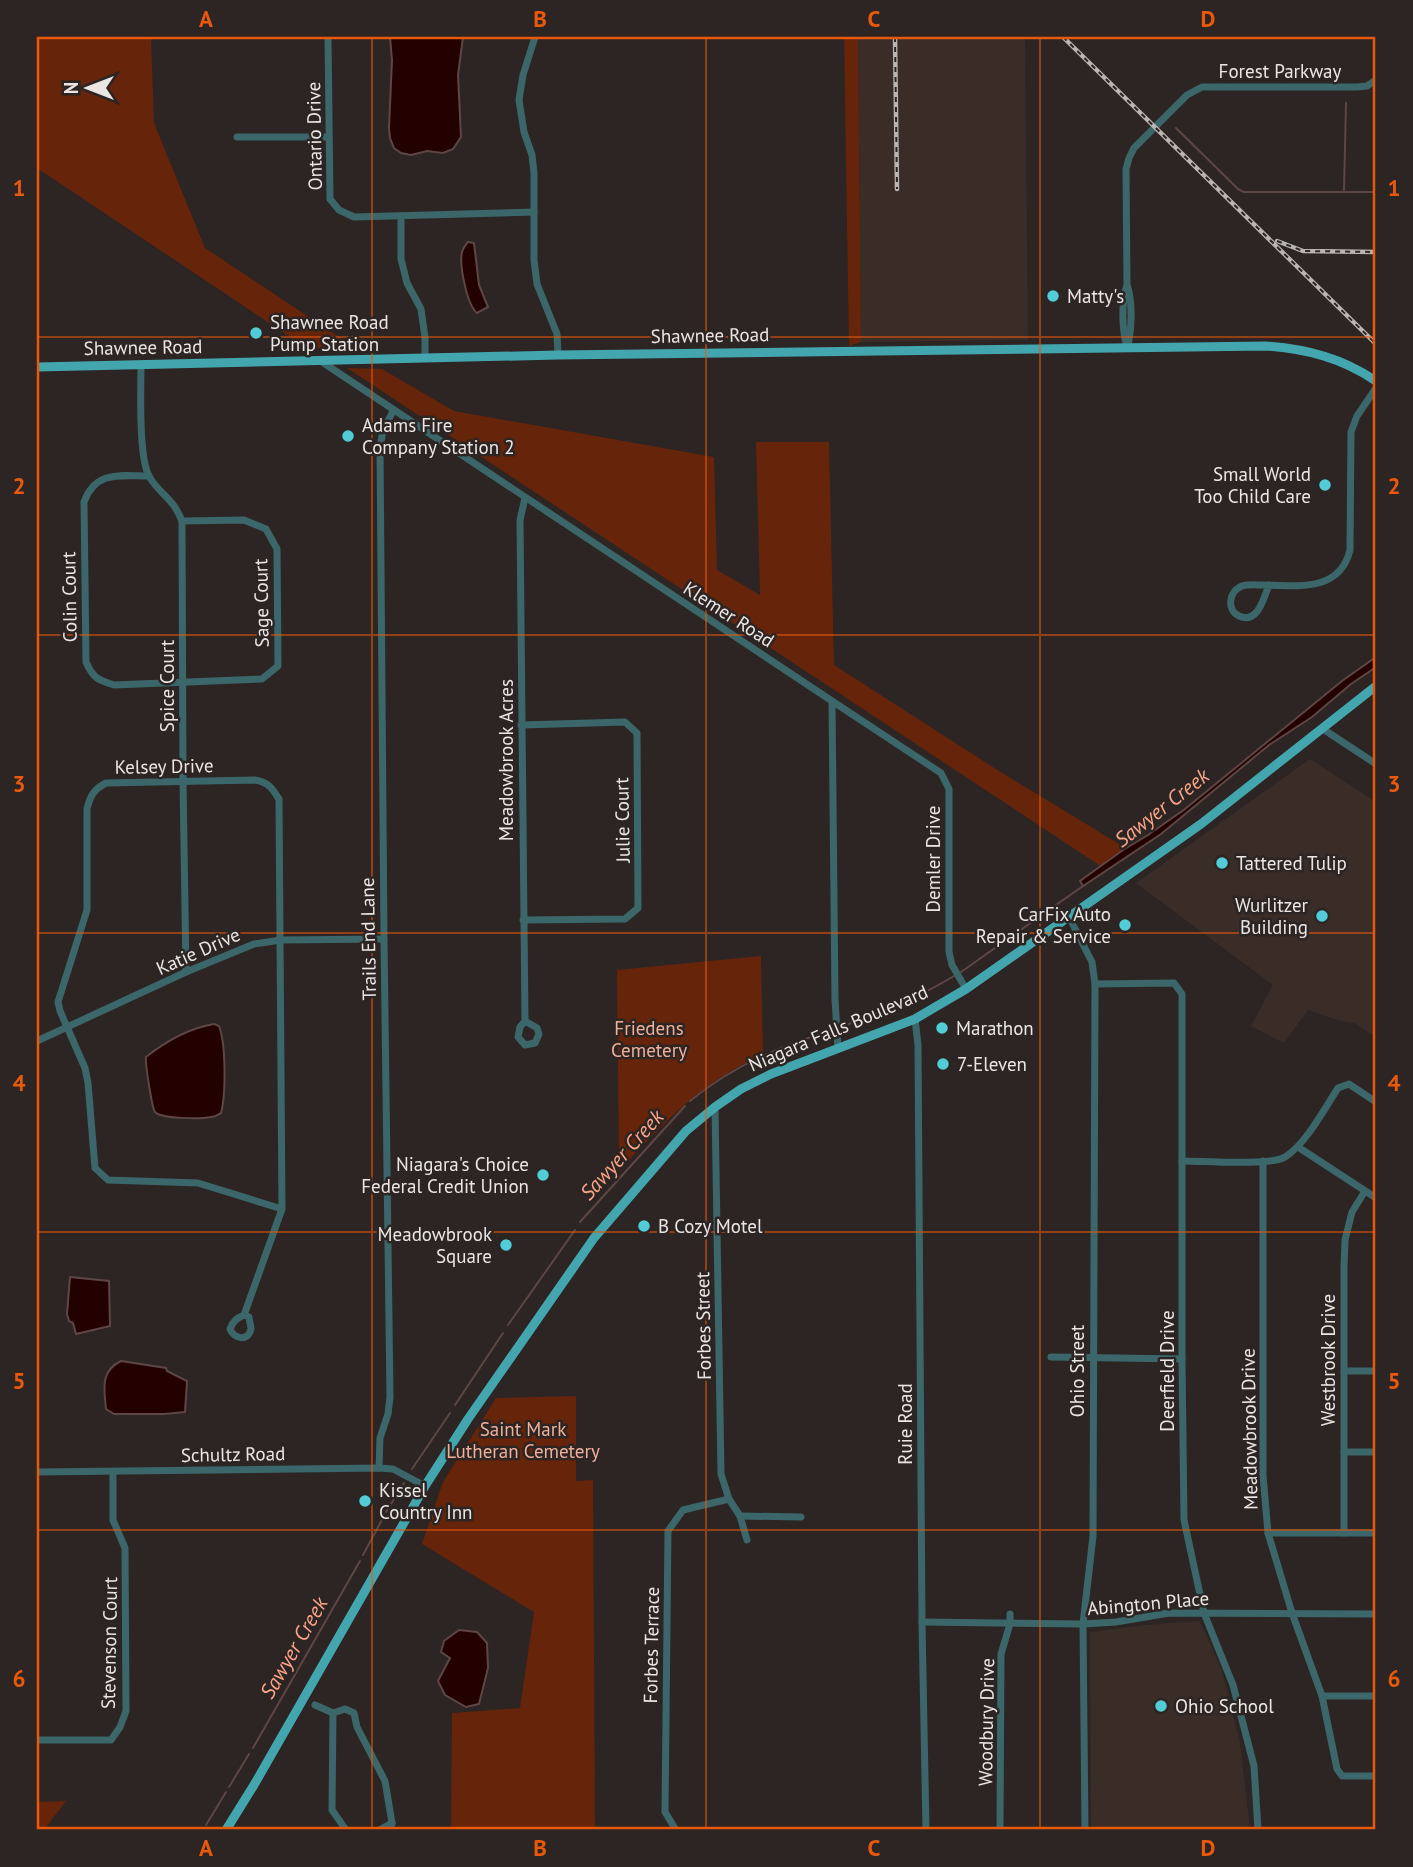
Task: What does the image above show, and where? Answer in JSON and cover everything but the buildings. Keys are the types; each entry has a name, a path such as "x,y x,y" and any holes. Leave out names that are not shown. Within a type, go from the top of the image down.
{"main road":[{"name":"Shawnee Road","path":"37,367 558,355 1287,348 1334,358 1376,380"},
{"name":"Niagara Falls Boulevard","path":"226,1830 425,1486 491,1385 594,1237 686,1131 741,1089 771,1074 915,1018 966,989 1201,824 1376,686"}],"street":[{"name":"Ontario Drive","path":"328,37 330,199 339,210 354,217 534,212"},
{"path":"534,37 519,100 524,132 532,155 537,284 557,334 558,355"},
{"name":"Forest Parkway","path":"1127,348 1124,338 1124,293 1127,285 1126,169 1134,148 1187,95 1207,86 1357,87 1367,86 1376,80"},
{"path":"237,137 329,137"},
{"path":"401,216 401,259 407,283 421,309 425,358"},
{"name":"Klemer Road","path":"319,360 832,701"},
{"path":"141,365 143,452 149,476 177,509 182,521"},
{"path":"1269,586 1261,608 1255,615 1239,616 1233,611 1230,603 1232,594 1241,586 1324,582 1337,574 1345,563 1350,550 1351,432 1357,416 1376,388"},
{"name":"Trails End Lane","path":"379,1468 380,1438 390,1397 380,447 383,431 393,411"},
{"name":"Colin Court","path":"149,476 111,477 101,480 89,489 84,502 86,662 91,673 114,685 183,683"},
{"name":"Meadowbrook Acres","path":"525,498 520,520 525,1021"},
{"name":"Sage Court","path":"182,521 244,520 266,529 277,549 278,666 261,679 183,683"},
{"name":"Spice Court","path":"182,521 186,972"},
{"path":"832,701 834,985 838,1049"},
{"name":"Demler Drive","path":"832,701 941,773 949,789 949,952 952,965 966,989"},
{"name":"Julie Court","path":"521,724 625,722 637,733 638,908 625,919 523,920"},
{"path":"1323,729 1376,764"},
{"name":"Kelsey Drive","path":"244,1315 282,1209 279,799 265,782 255,780 106,783 96,788 87,809 87,910 58,1002 85,1068 94,1168 108,1180 198,1183 282,1209"},
{"name":"Ohio Street","path":"1069,917 1092,962 1095,984 1093,1536 1083,1624 1085,1830"},
{"name":"Katie Drive","path":"37,1041 186,972 254,944 281,940 384,939"},
{"name":"Deerfield Drive","path":"1095,984 1174,983 1182,994 1184,1520 1204,1613 1233,1685 1254,1766 1258,1830"},
{"name":"Ruie Road","path":"915,1018 918,1059 926,1830"},
{"path":"1182,1161 1283,1159 1298,1147 1338,1088 1349,1084 1376,1102"},
{"name":"Forbes Street","path":"715,1107 721,1474 729,1499 740,1516 747,1540"},
{"path":"1298,1147 1376,1198"},
{"name":"Meadowbrook Drive","path":"1263,1161 1263,1475 1268,1533 1292,1613 1322,1696 1338,1769 1342,1776 1376,1776"},
{"name":"Westbrook Drive","path":"1344,1533 1343,1267 1345,1240 1352,1212 1365,1191"},
{"path":"1051,1357 1182,1359"},
{"path":"1344,1371 1376,1371"},
{"path":"1344,1452 1376,1452"},
{"name":"Schultz Road","path":"37,1472 379,1468 393,1469 425,1486"},
{"name":"Stevenson Court","path":"37,1740 111,1740 126,1711 125,1548 113,1520 113,1472"},
{"name":"Forbes Terrace","path":"676,1830 665,1812 668,1531 683,1510 729,1499"},
{"path":"740,1516 801,1517"},
{"path":"1268,1533 1376,1533"},
{"name":"Abington Place","path":"922,1622 1083,1624 1169,1613 1376,1614"},
{"name":"Woodbury Drive","path":"1000,1830 1001,1654 1010,1624 1010,1614"},
{"path":"1322,1696 1376,1696"},
{"path":"315,1706 333,1713 345,1709 354,1713 357,1727 385,1780 391,1827 379,1830"},
{"path":"333,1713 332,1810 346,1830"}],"shaded area":[{"path":"390,37 463,37 458,75 461,137 453,149 443,153 427,151 411,155 394,148 389,128 392,60"},
{"path":"858,37 1025,37 1028,340 861,342"},
{"path":"468,242 474,243 479,285 488,307 477,313 467,294 463,275 461,258"},
{"path":"1376,657 1376,667 1312,717 1269,745 1161,834 1083,886 1080,881 1185,809 1342,681"},
{"path":"1310,759 1376,802 1376,1037 1354,1023 1308,1010 1284,1043 1251,1026 1273,985 1136,883"},
{"path":"214,1024 219,1026 224,1056 221,1113 212,1117 190,1118 165,1116 155,1112 146,1057 178,1036"},
{"path":"70,1277 109,1281 110,1326 76,1334 67,1314"},
{"path":"121,1361 166,1368 187,1381 185,1412 114,1414 106,1409 106,1375"},
{"name":"Ohio School","path":"1200,1621 1222,1671 1240,1742 1250,1830 1091,1830 1090,1632"},
{"path":"459,1630 477,1632 487,1643 488,1668 479,1704 466,1707 445,1695 438,1681 450,1658 441,1652 444,1641"}],"green space":[{"path":"37,37 151,37 154,123 205,248 354,347 308,349 37,168"},
{"path":"844,37 858,37 861,342 849,346"},
{"path":"347,368 382,369 454,411 714,457 717,570 760,595 756,442 829,442 834,665 999,771 1129,850 1102,867"},
{"name":"Friedens Cemetery","path":"761,956 763,1055 702,1091 668,1120 619,1171 617,970"},
{"name":"Saint Mark Lutheran Cemetery","path":"576,1396 576,1481 593,1480 595,1830 451,1830 452,1713 520,1708 534,1612 422,1544 443,1482 496,1398"},
{"path":"66,1801 44,1830 37,1830 37,1802"}],"waterway":[{"path":"1344,190 1346,103"},
{"path":"1176,128 1244,192 1376,192"},
{"name":"Sawyer Creek","path":"961,972 1083,886"},
{"name":"Sawyer Creek","path":"841,1027 913,998 954,976"},
{"name":"Sawyer Creek","path":"690,1101 722,1078 757,1059 831,1031"},
{"name":"Sawyer Creek","path":"580,1222 685,1106"},
{"name":"Sawyer Creek","path":"508,1325 575,1230"},
{"name":"Sawyer Creek","path":"455,1405 503,1333"},
{"name":"Sawyer Creek","path":"412,1469 450,1413"},
{"name":"Sawyer Creek","path":"386,1512 404,1483"},
{"name":"Sawyer Creek","path":"363,1555 383,1518"},
{"name":"Sawyer Creek","path":"253,1748 360,1561"},
{"name":"Sawyer Creek","path":"229,1787 249,1754"},
{"name":"Sawyer Creek","path":"206,1825 226,1792"}],"railway":[{"path":"895,37 897,189"},
{"path":"1063,37 1376,344"},
{"path":"1277,241 1303,251 1376,252"}],"place":[{"name":"Matty's","path":"1053,296"},
{"name":"Shawnee Road Pump Station","path":"256,333"},
{"name":"Adams Fire Company Station 2","path":"348,436"},
{"name":"Small World Too Child Care","path":"1325,485"},
{"name":"Tattered Tulip","path":"1222,863"},
{"name":"Wurlitzer Building","path":"1322,916"},
{"name":"CarFix Auto Repair & Service","path":"1125,925"},
{"name":"Marathon","path":"942,1028"},
{"name":"7-Eleven","path":"943,1064"},
{"name":"Niagara's Choice Federal Credit Union","path":"543,1175"},
{"name":"B Cozy Motel","path":"644,1226"},
{"name":"Meadowbrook Square","path":"506,1245"},
{"name":"Kissel Country Inn","path":"365,1501"},
{"name":"Ohio School","path":"1161,1706"}]}
